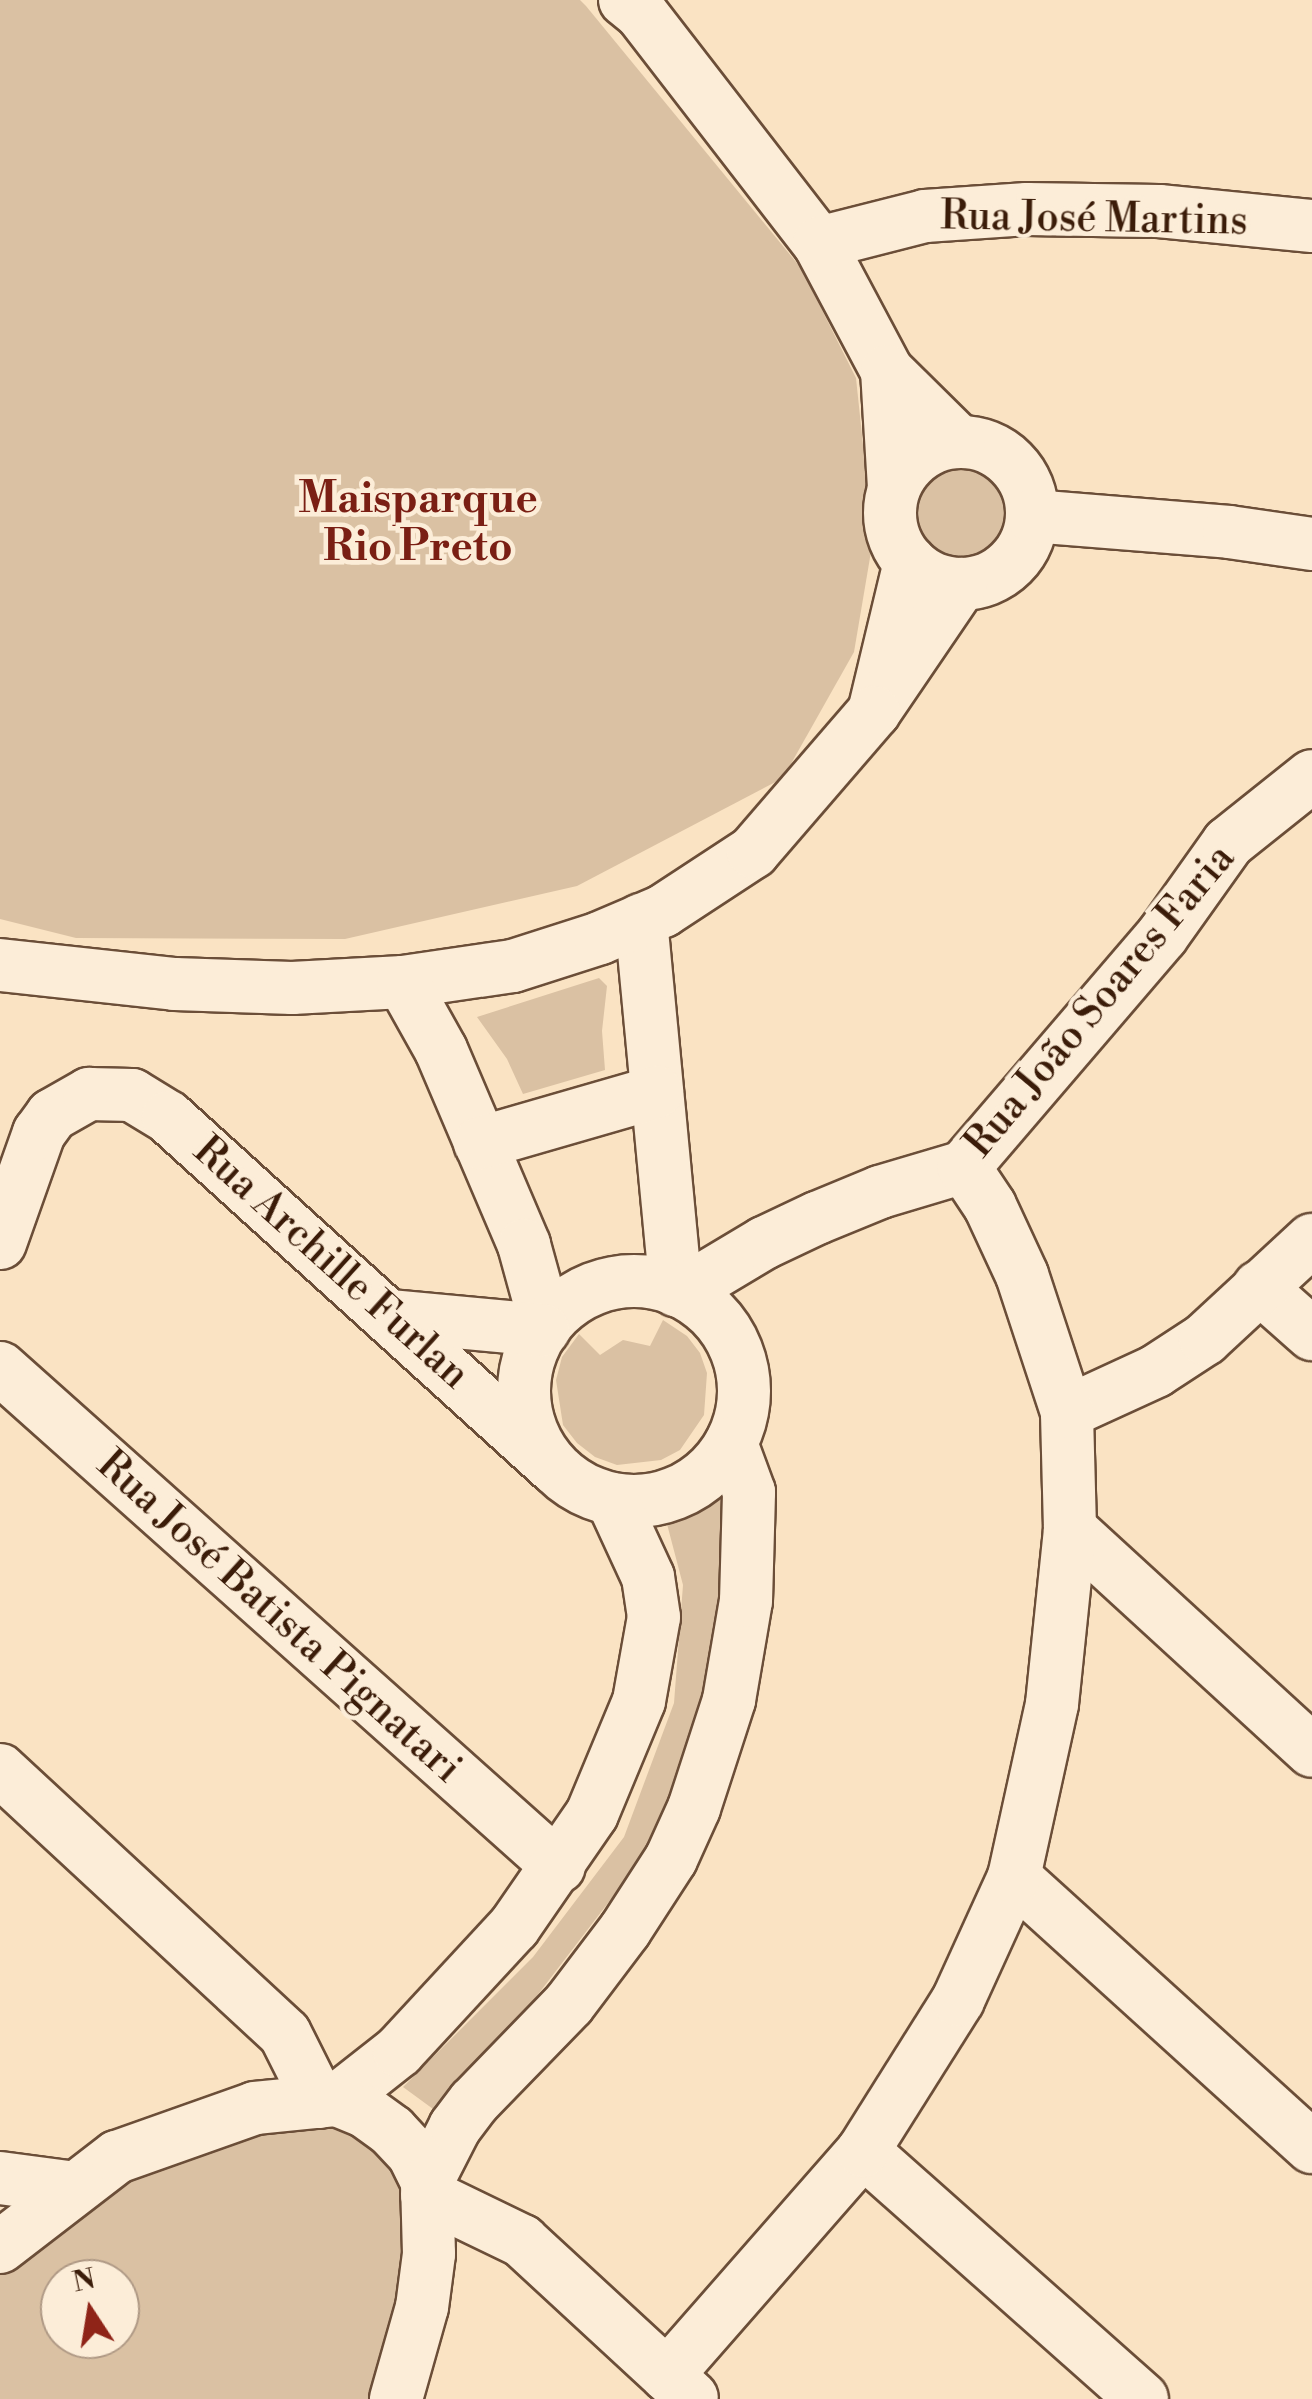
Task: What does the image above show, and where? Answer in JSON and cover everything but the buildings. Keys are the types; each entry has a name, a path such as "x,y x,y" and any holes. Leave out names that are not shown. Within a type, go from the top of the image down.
{"street":[{"path":"626,0 819,242 886,370 959,442"},
{"name":"Rua José Martins","path":"819,242 925,216 1027,210 1159,211 1312,226"},
{"path":"886,370 894,488 891,528 910,562 942,581 961,584 996,575 1022,550 1032,516 1024,478 1012,463 979,444 959,442 932,448 909,464 894,488"},
{"path":"1032,516 1230,532 1312,544"},
{"path":"874,712 910,562"},
{"path":"0,965 176,984 292,988 403,982 513,966 663,911 753,852 874,712 961,584"},
{"name":"Rua João Soares Faria","path":"694,1291 833,1211 964,1167 1162,936 1228,843 1312,776"},
{"path":"640,920 657,1092 694,1291 723,1326 743,1372 741,1420 715,1465 693,1484 654,1498 612,1499 572,1482 555,1468 532,1433 524,1390 526,1371 545,1327 583,1294 605,1285 653,1283 694,1291"},
{"path":"403,982 440,1050 524,1245 545,1327"},
{"path":"480,1142 657,1092"},
{"name":"Rua Archille Furlan","path":"0,1243 39,1132 69,1102 89,1094 132,1095 152,1104 392,1316 555,1468"},
{"path":"427,2188 522,2241 680,2387 863,2151 958,2000 1014,1877 1052,1704 1070,1529 1067,1412 1022,1276 990,1206 964,1167"},
{"path":"1067,1412 1156,1372 1205,1339 1312,1240"},
{"path":"1259,1287 1312,1334"},
{"path":"392,1316 545,1327"},
{"name":"Rua José Batista Pignatari","path":"0,1368 558,1866"},
{"path":"427,2188 455,2126 569,2004 625,1930 670,1859 694,1808 729,1700 746,1601 748,1492 731,1443"},
{"path":"328,2101 399,2051 514,1927 558,1866 604,1786 648,1665 654,1616 648,1576 612,1499"},
{"path":"1070,1529 1312,1751"},
{"path":"0,1770 285,2034 328,2101"},
{"path":"1014,1877 1312,2147"},
{"path":"255,2108 285,2034"},
{"path":"4,2243 117,2157 255,2108 328,2101 366,2112 392,2131 414,2155 427,2188 428,2254 422,2308 396,2399"},
{"path":"863,2151 1142,2399"},
{"path":"4,2243 0,2178 75,2188"},
{"path":"428,2254 522,2241"}],"shaded area":[{"path":"0,0 580,0 801,268 856,378 873,540 854,652 783,778 577,886 345,939 76,938 0,919"},
{"path":"962,454 995,464 1011,480 1021,513 1011,546 995,562 962,572 929,562 913,546 903,513 913,480 929,464"},
{"path":"599,978 607,986 602,1031 605,1070 523,1094 507,1059 477,1017"},
{"path":"663,1320 687,1336 700,1353 707,1373 704,1415 680,1450 661,1460 617,1465 595,1457 563,1425 556,1380 562,1357 579,1334 600,1355 623,1340 650,1346"},
{"path":"722,1493 730,1600 667,1826 444,2117 403,2087 533,1957 624,1837 674,1703 683,1585 667,1524"},
{"path":"330,2119 361,2132 407,2187 410,2252 375,2399 0,2399 0,2273 129,2176 194,2146"}],"district":[{"name":"Maisparque Rio Preto","path":"418,524"}]}
